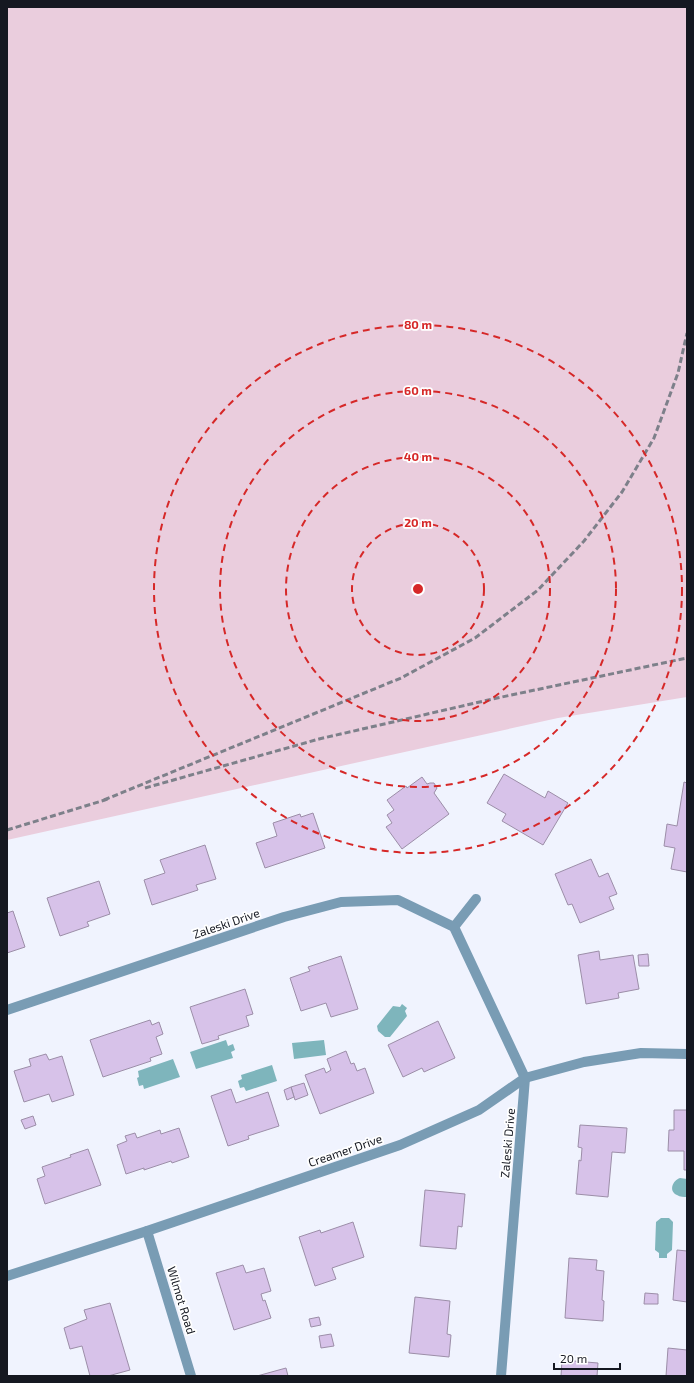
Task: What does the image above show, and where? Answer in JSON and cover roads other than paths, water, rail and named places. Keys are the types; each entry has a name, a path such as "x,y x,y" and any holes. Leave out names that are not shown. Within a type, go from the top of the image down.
{"street":[{"path":"454,927 476,899"},
{"name":"Zaleski Drive","path":"7,1010 284,917 341,902 398,900 454,927 525,1078 501,1376"},
{"name":"Creamer Drive","path":"7,1276 148,1231 400,1145 479,1110 525,1078 584,1062 641,1052 687,1054"},
{"name":"Wilmot Road","path":"148,1231 192,1376"}],"water":[{"path":"402,1004 407,1008 405,1011 407,1016 390,1037 385,1037 378,1031 377,1026 393,1006 400,1007"},
{"path":"226,1040 228,1046 233,1044 235,1050 231,1052 233,1058 196,1069 190,1052"},
{"path":"324,1040 326,1055 294,1059 292,1043"},
{"path":"173,1059 180,1077 144,1089 143,1085 139,1086 137,1078 139,1077 138,1071"},
{"path":"272,1065 277,1081 246,1091 244,1087 240,1088 238,1081 242,1079 241,1075"},
{"path":"677,1179 687,1179 687,1197 678,1196 673,1191 672,1186"},
{"path":"661,1218 669,1218 673,1222 672,1250 667,1254 667,1258 659,1258 659,1253 655,1250 656,1222"}],"railway":[{"path":"104,800 401,678 475,638 538,590 584,541 622,492 654,438 678,373 687,333"},
{"path":"145,788 319,739 497,698 687,658"},
{"path":"7,830 108,799"}]}
